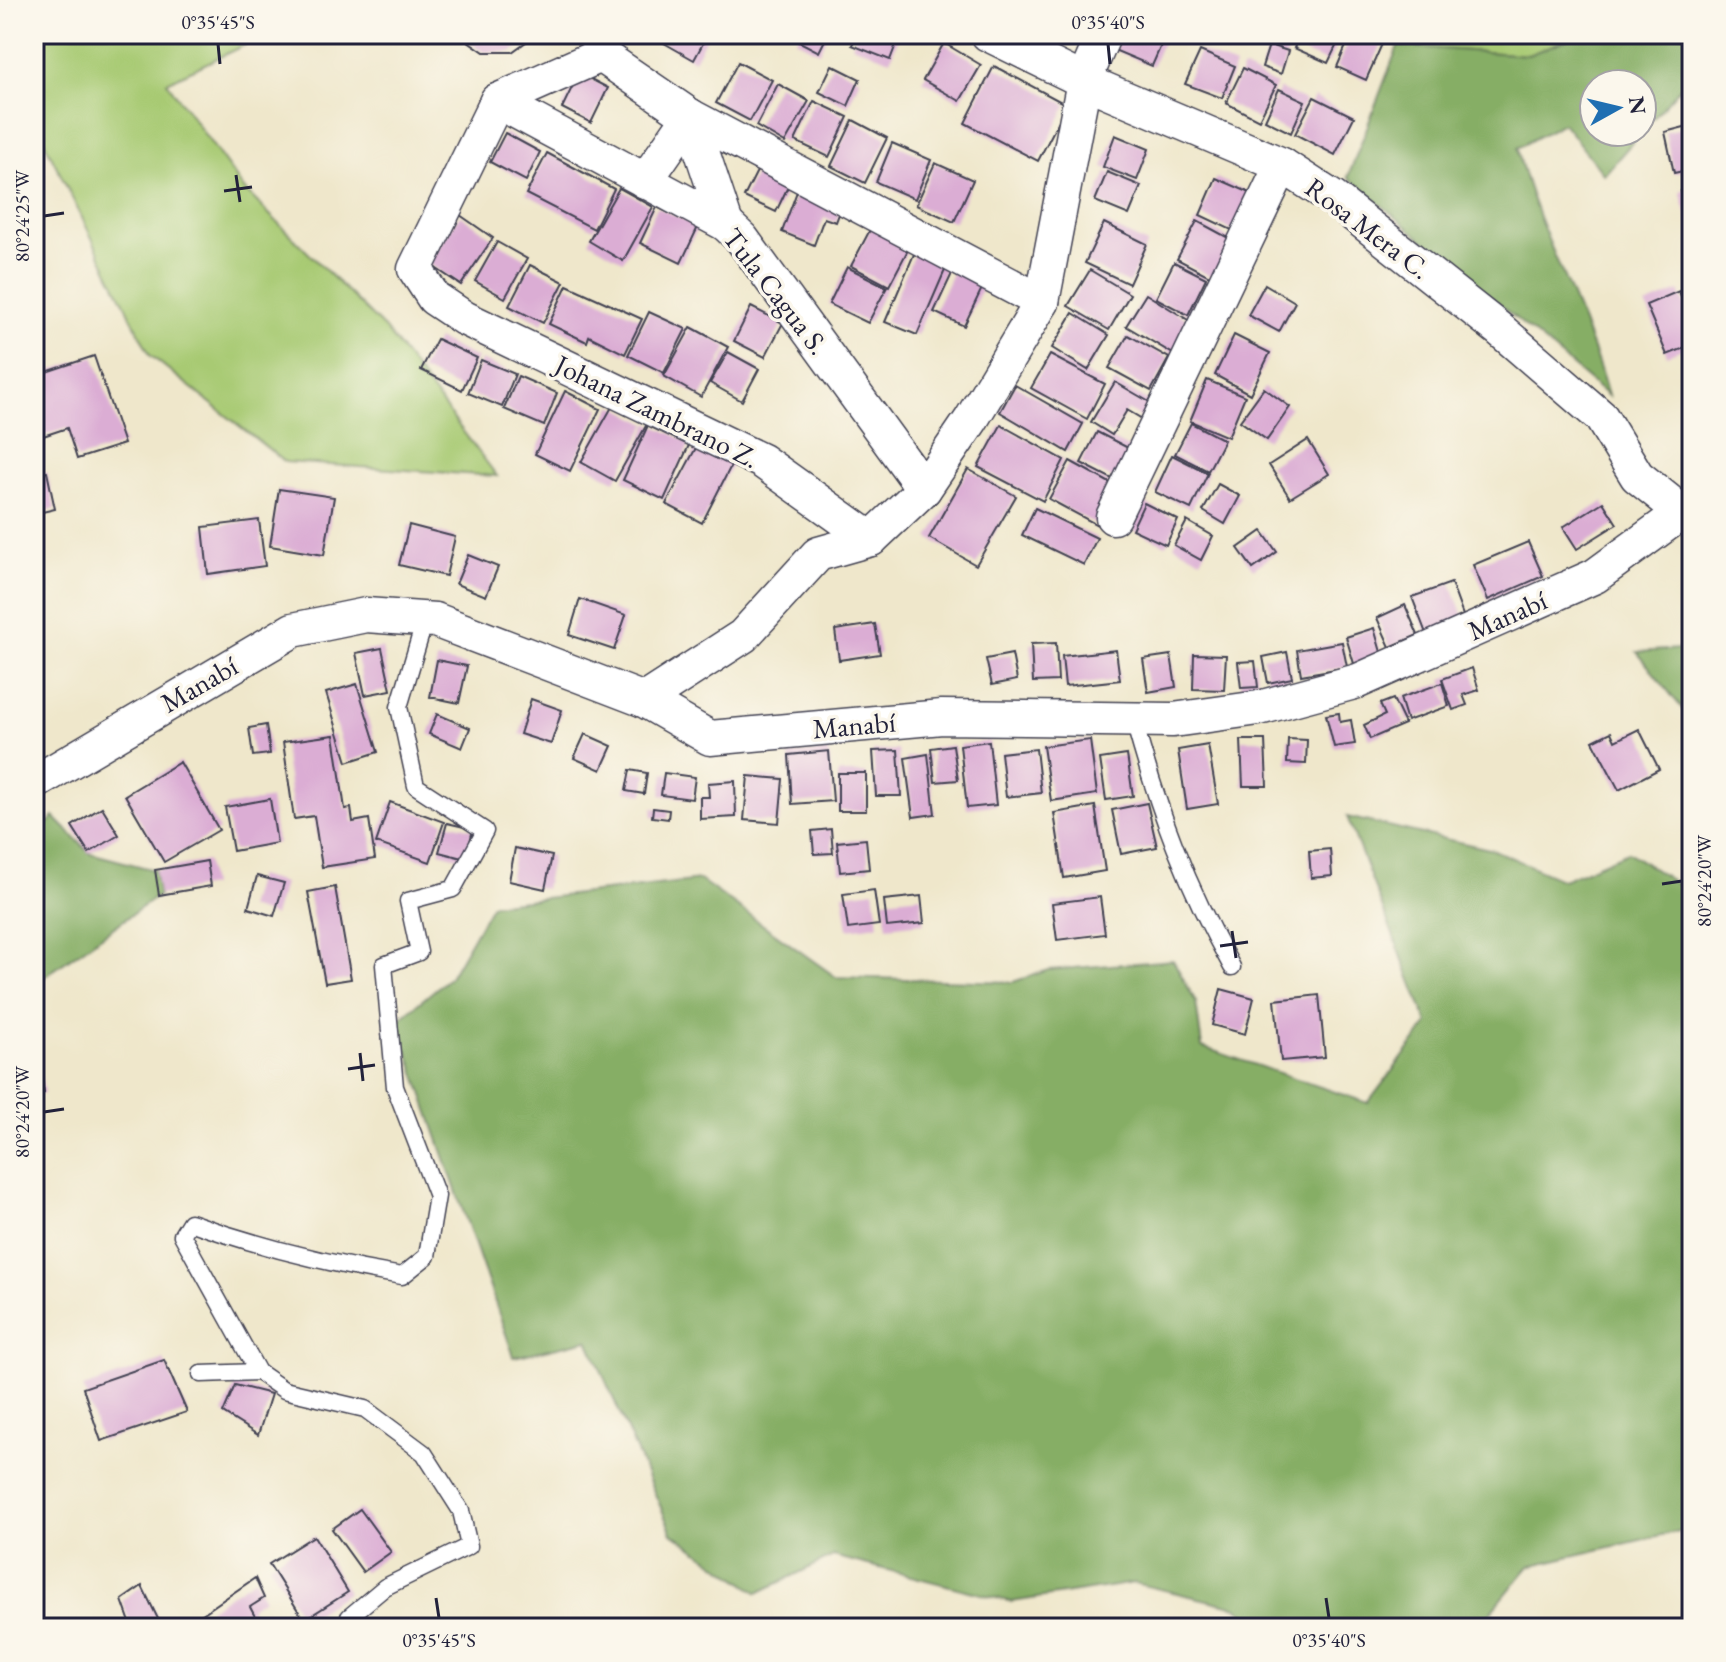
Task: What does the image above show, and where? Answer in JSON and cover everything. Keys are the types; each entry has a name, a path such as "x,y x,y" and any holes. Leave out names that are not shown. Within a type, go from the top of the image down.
{"street":[{"name":"Rosa Mera C.","path":"988,34 1084,81 1282,165 1354,213 1601,417 1637,476 1688,509"},
{"path":"644,700 743,636 818,554 871,539 924,489 971,420 1042,302 1084,81 1104,34"},
{"path":"497,101 602,44 690,116 1042,302"},
{"name":"Tula Cagua S.","path":"497,101 726,224 742,239 924,489"},
{"name":"Johana Zambrano Z.","path":"497,101 415,269 434,298 464,318 762,461 871,539"},
{"path":"645,181 690,116"},
{"path":"690,116 726,224"},
{"path":"1113,517 1282,165"},
{"name":"Manabí","path":"34,783 293,630 366,615 435,620 644,700 710,738 942,717 1173,720 1259,708 1358,681 1595,576 1688,509"}],"lane":[{"path":"349,1617 385,1587 469,1546 461,1511 424,1453 365,1409 284,1390 258,1372 182,1235 190,1222 237,1239 336,1265 402,1276 427,1256 437,1196 395,1087 384,965 419,952 408,901 453,889 485,831 416,786 399,707 425,620"},
{"path":"1134,721 1157,805 1195,901 1232,967"},
{"path":"201,1374 258,1372"}],"green space":[{"path":"34,34 248,34 249,43 167,82 244,189 385,329 497,476 285,462 150,355 34,121"},
{"path":"1385,34 1581,34 1528,55 1398,46"},
{"path":"1581,34 1692,34 1692,74 1658,113 1658,68 1578,68 1578,142 1563,123 1517,148 1537,211 1587,333 1608,396 1348,177 1398,46 1528,55"},
{"path":"1583,148 1627,148 1604,175"},
{"path":"1692,648 1692,721 1637,652"},
{"path":"54,817 90,853 155,870 159,895 34,984 34,835"},
{"path":"1347,817 1494,850 1563,880 1628,852 1692,894 1692,1528 1529,1566 1478,1628 1264,1628 1237,1607 1134,1583 1012,1602 833,1556 758,1593 672,1533 588,1340 514,1357 397,1021 450,977 492,904 700,880 836,977 1013,982 1048,970 1173,960 1196,1002 1202,1047 1368,1103 1428,1024"}],"building":[{"path":"458,34 537,34 512,52 484,52"},
{"path":"660,34 708,34 694,60 657,39"},
{"path":"799,34 828,34 819,52 796,40"},
{"path":"857,34 900,34 890,60 852,45"},
{"path":"1121,34 1166,34 1152,66 1114,50"},
{"path":"1300,34 1342,34 1328,63 1294,48"},
{"path":"1351,34 1361,34 1382,44 1366,80 1337,67"},
{"path":"944,43 981,65 960,101 923,80"},
{"path":"1269,45 1288,51 1281,74 1262,67"},
{"path":"1200,51 1235,66 1222,98 1185,84"},
{"path":"738,62 772,80 750,121 716,103"},
{"path":"832,65 860,79 848,106 819,92"},
{"path":"994,66 1067,105 1038,161 965,123"},
{"path":"1243,68 1276,85 1259,120 1226,103"},
{"path":"579,73 608,88 591,123 562,108"},
{"path":"778,84 809,101 785,143 756,126"},
{"path":"1279,89 1305,101 1291,133 1265,120"},
{"path":"1314,97 1354,117 1335,155 1295,134"},
{"path":"814,101 848,117 829,157 795,141"},
{"path":"853,120 887,138 865,183 831,166"},
{"path":"1692,125 1692,169 1674,173 1665,132"},
{"path":"505,133 540,152 526,181 490,162"},
{"path":"1115,135 1149,149 1137,180 1103,167"},
{"path":"892,143 931,160 915,199 876,182"},
{"path":"547,153 614,189 594,229 526,194"},
{"path":"935,163 973,180 954,222 916,205"},
{"path":"760,165 791,180 776,212 744,197"},
{"path":"1107,172 1141,186 1129,215 1095,201"},
{"path":"1216,178 1255,195 1238,233 1200,215"},
{"path":"799,186 843,203 836,222 824,218 814,245 782,232"},
{"path":"1692,187 1692,228 1691,228 1680,191"},
{"path":"619,188 653,207 623,261 589,241"},
{"path":"657,207 698,227 681,263 640,243"},
{"path":"460,215 493,238 461,285 428,263"},
{"path":"1197,221 1236,242 1217,280 1177,259"},
{"path":"1104,223 1147,244 1129,284 1085,263"},
{"path":"872,226 910,246 889,286 851,266"},
{"path":"497,242 527,259 505,298 475,281"},
{"path":"917,247 949,261 917,335 885,322"},
{"path":"1174,262 1206,278 1188,315 1156,298"},
{"path":"530,265 564,282 543,323 509,306"},
{"path":"956,265 986,280 964,326 934,312"},
{"path":"847,267 887,287 868,323 829,304"},
{"path":"1090,270 1130,294 1109,330 1068,306"},
{"path":"1265,284 1295,302 1279,332 1248,315"},
{"path":"567,285 642,319 625,354 589,336 587,342 549,324"},
{"path":"1679,291 1692,322 1692,345 1667,355 1646,305"},
{"path":"1146,294 1193,323 1175,355 1126,326"},
{"path":"751,307 783,323 765,357 734,341"},
{"path":"649,312 686,329 664,373 628,355"},
{"path":"1073,313 1109,335 1088,370 1052,348"},
{"path":"691,327 728,347 701,397 664,376"},
{"path":"1128,335 1169,358 1151,391 1109,368"},
{"path":"1234,335 1270,353 1250,394 1215,375"},
{"path":"437,339 477,358 462,390 421,370"},
{"path":"728,352 759,369 742,401 710,383"},
{"path":"1050,355 1105,384 1087,419 1031,388"},
{"path":"94,356 124,444 77,459 67,428 34,439 34,376"},
{"path":"481,360 515,374 502,407 468,393"},
{"path":"518,376 557,393 544,426 504,409"},
{"path":"1207,380 1245,396 1228,437 1190,421"},
{"path":"1115,382 1153,404 1144,420 1127,410 1112,435 1091,422"},
{"path":"1015,385 1083,424 1068,452 1000,412"},
{"path":"1264,388 1290,407 1267,440 1240,421"},
{"path":"565,391 600,409 570,471 535,454"},
{"path":"613,405 647,424 615,481 581,462"},
{"path":"649,423 690,443 664,500 623,480"},
{"path":"1191,423 1224,440 1208,471 1175,454"},
{"path":"1001,425 1064,460 1043,501 978,467"},
{"path":"1097,432 1136,452 1120,483 1081,463"},
{"path":"1308,440 1329,474 1290,498 1269,465"},
{"path":"698,444 733,462 702,523 666,504"},
{"path":"1172,455 1208,473 1191,509 1155,492"},
{"path":"1070,461 1119,488 1099,526 1049,499"},
{"path":"968,469 1016,496 976,565 929,538"},
{"path":"47,472 55,509 34,514 34,475"},
{"path":"1218,484 1240,496 1225,524 1203,511"},
{"path":"279,489 334,497 324,555 270,546"},
{"path":"1603,502 1617,524 1577,549 1563,527"},
{"path":"1144,503 1178,520 1166,545 1132,529"},
{"path":"1035,508 1097,538 1084,565 1022,535"},
{"path":"259,520 265,566 208,574 203,527"},
{"path":"1187,521 1213,536 1201,560 1174,545"},
{"path":"409,525 455,537 446,576 399,565"},
{"path":"1262,531 1277,552 1253,569 1238,548"},
{"path":"1528,542 1543,576 1488,600 1473,565"},
{"path":"468,555 498,567 486,596 456,584"},
{"path":"1451,583 1465,621 1427,636 1412,597"},
{"path":"580,599 626,615 614,650 569,635"},
{"path":"1405,605 1418,635 1390,647 1377,618"},
{"path":"875,624 880,654 839,660 835,630"},
{"path":"1374,628 1383,659 1355,667 1346,637"},
{"path":"1342,642 1347,667 1301,675 1297,650"},
{"path":"1056,643 1058,681 1033,682 1031,644"},
{"path":"382,648 391,690 365,695 356,653"},
{"path":"1116,650 1120,680 1065,686 1062,656"},
{"path":"1287,652 1292,678 1268,683 1263,657"},
{"path":"1012,654 1017,680 992,685 986,659"},
{"path":"1194,654 1226,655 1224,690 1193,689"},
{"path":"1171,655 1176,687 1148,692 1143,659"},
{"path":"437,660 467,666 459,703 430,697"},
{"path":"1255,661 1258,687 1241,688 1238,662"},
{"path":"1472,668 1479,690 1463,695 1467,705 1453,710 1442,679"},
{"path":"1442,683 1449,706 1407,721 1400,698"},
{"path":"357,684 378,752 347,762 326,693"},
{"path":"531,699 562,710 551,744 520,734"},
{"path":"1393,699 1405,724 1370,739 1364,725 1385,715 1380,704"},
{"path":"1339,713 1340,722 1351,720 1355,744 1334,747 1326,715"},
{"path":"437,714 470,728 462,748 429,734"},
{"path":"266,725 270,754 253,756 249,728"},
{"path":"1639,729 1659,769 1619,790 1593,741 1611,732 1615,741"},
{"path":"585,734 612,746 601,770 574,758"},
{"path":"334,735 345,809 351,808 353,822 369,819 375,859 322,867 314,816 294,819 283,742"},
{"path":"1288,739 1307,740 1306,764 1287,763"},
{"path":"1090,740 1097,794 1051,801 1043,746"},
{"path":"1241,740 1265,740 1267,786 1243,786"},
{"path":"989,741 996,805 967,808 960,745"},
{"path":"953,745 958,780 935,782 931,748"},
{"path":"1208,745 1218,804 1187,809 1178,750"},
{"path":"1036,749 1041,793 1006,797 1001,753"},
{"path":"898,750 901,796 876,796 873,751"},
{"path":"829,751 833,801 792,804 789,755"},
{"path":"928,754 935,814 913,817 905,758"},
{"path":"1127,755 1133,796 1106,800 1100,759"},
{"path":"180,762 219,830 164,862 125,795"},
{"path":"630,770 647,773 644,794 626,791"},
{"path":"664,773 695,777 692,799 661,795"},
{"path":"838,773 866,773 866,811 838,811"},
{"path":"748,776 783,779 779,823 744,820"},
{"path":"735,781 736,817 700,819 700,797 709,797 708,783"},
{"path":"270,799 277,843 233,851 225,807"},
{"path":"390,802 444,822 430,862 376,843"},
{"path":"1147,803 1157,847 1121,854 1112,810"},
{"path":"1095,806 1105,871 1064,878 1054,813"},
{"path":"102,807 119,835 89,853 72,826"},
{"path":"653,808 669,810 668,819 652,817"},
{"path":"447,823 473,829 466,859 439,852"},
{"path":"831,829 833,853 814,854 812,831"},
{"path":"866,839 869,869 840,872 837,842"},
{"path":"515,848 552,856 545,889 509,881"},
{"path":"1330,849 1332,876 1311,878 1309,851"},
{"path":"207,861 211,886 159,895 155,870"},
{"path":"257,876 284,883 274,916 248,908"},
{"path":"335,887 351,979 325,983 308,892"},
{"path":"874,890 879,925 848,929 843,894"},
{"path":"921,896 924,923 887,927 884,900"},
{"path":"1100,897 1105,934 1057,940 1052,903"},
{"path":"1221,989 1254,998 1245,1034 1212,1025"},
{"path":"1319,995 1325,1057 1281,1061 1275,1000"},
{"path":"40,1070 44,1093 34,1094 34,1071"},
{"path":"164,1360 187,1412 101,1441 83,1388"},
{"path":"235,1385 271,1394 258,1435 223,1413"},
{"path":"360,1509 391,1552 363,1572 332,1529"},
{"path":"314,1536 348,1592 304,1620 269,1564"},
{"path":"255,1578 264,1598 250,1607 261,1628 182,1628"},
{"path":"142,1586 160,1623 149,1628 132,1628 122,1600"}]}
